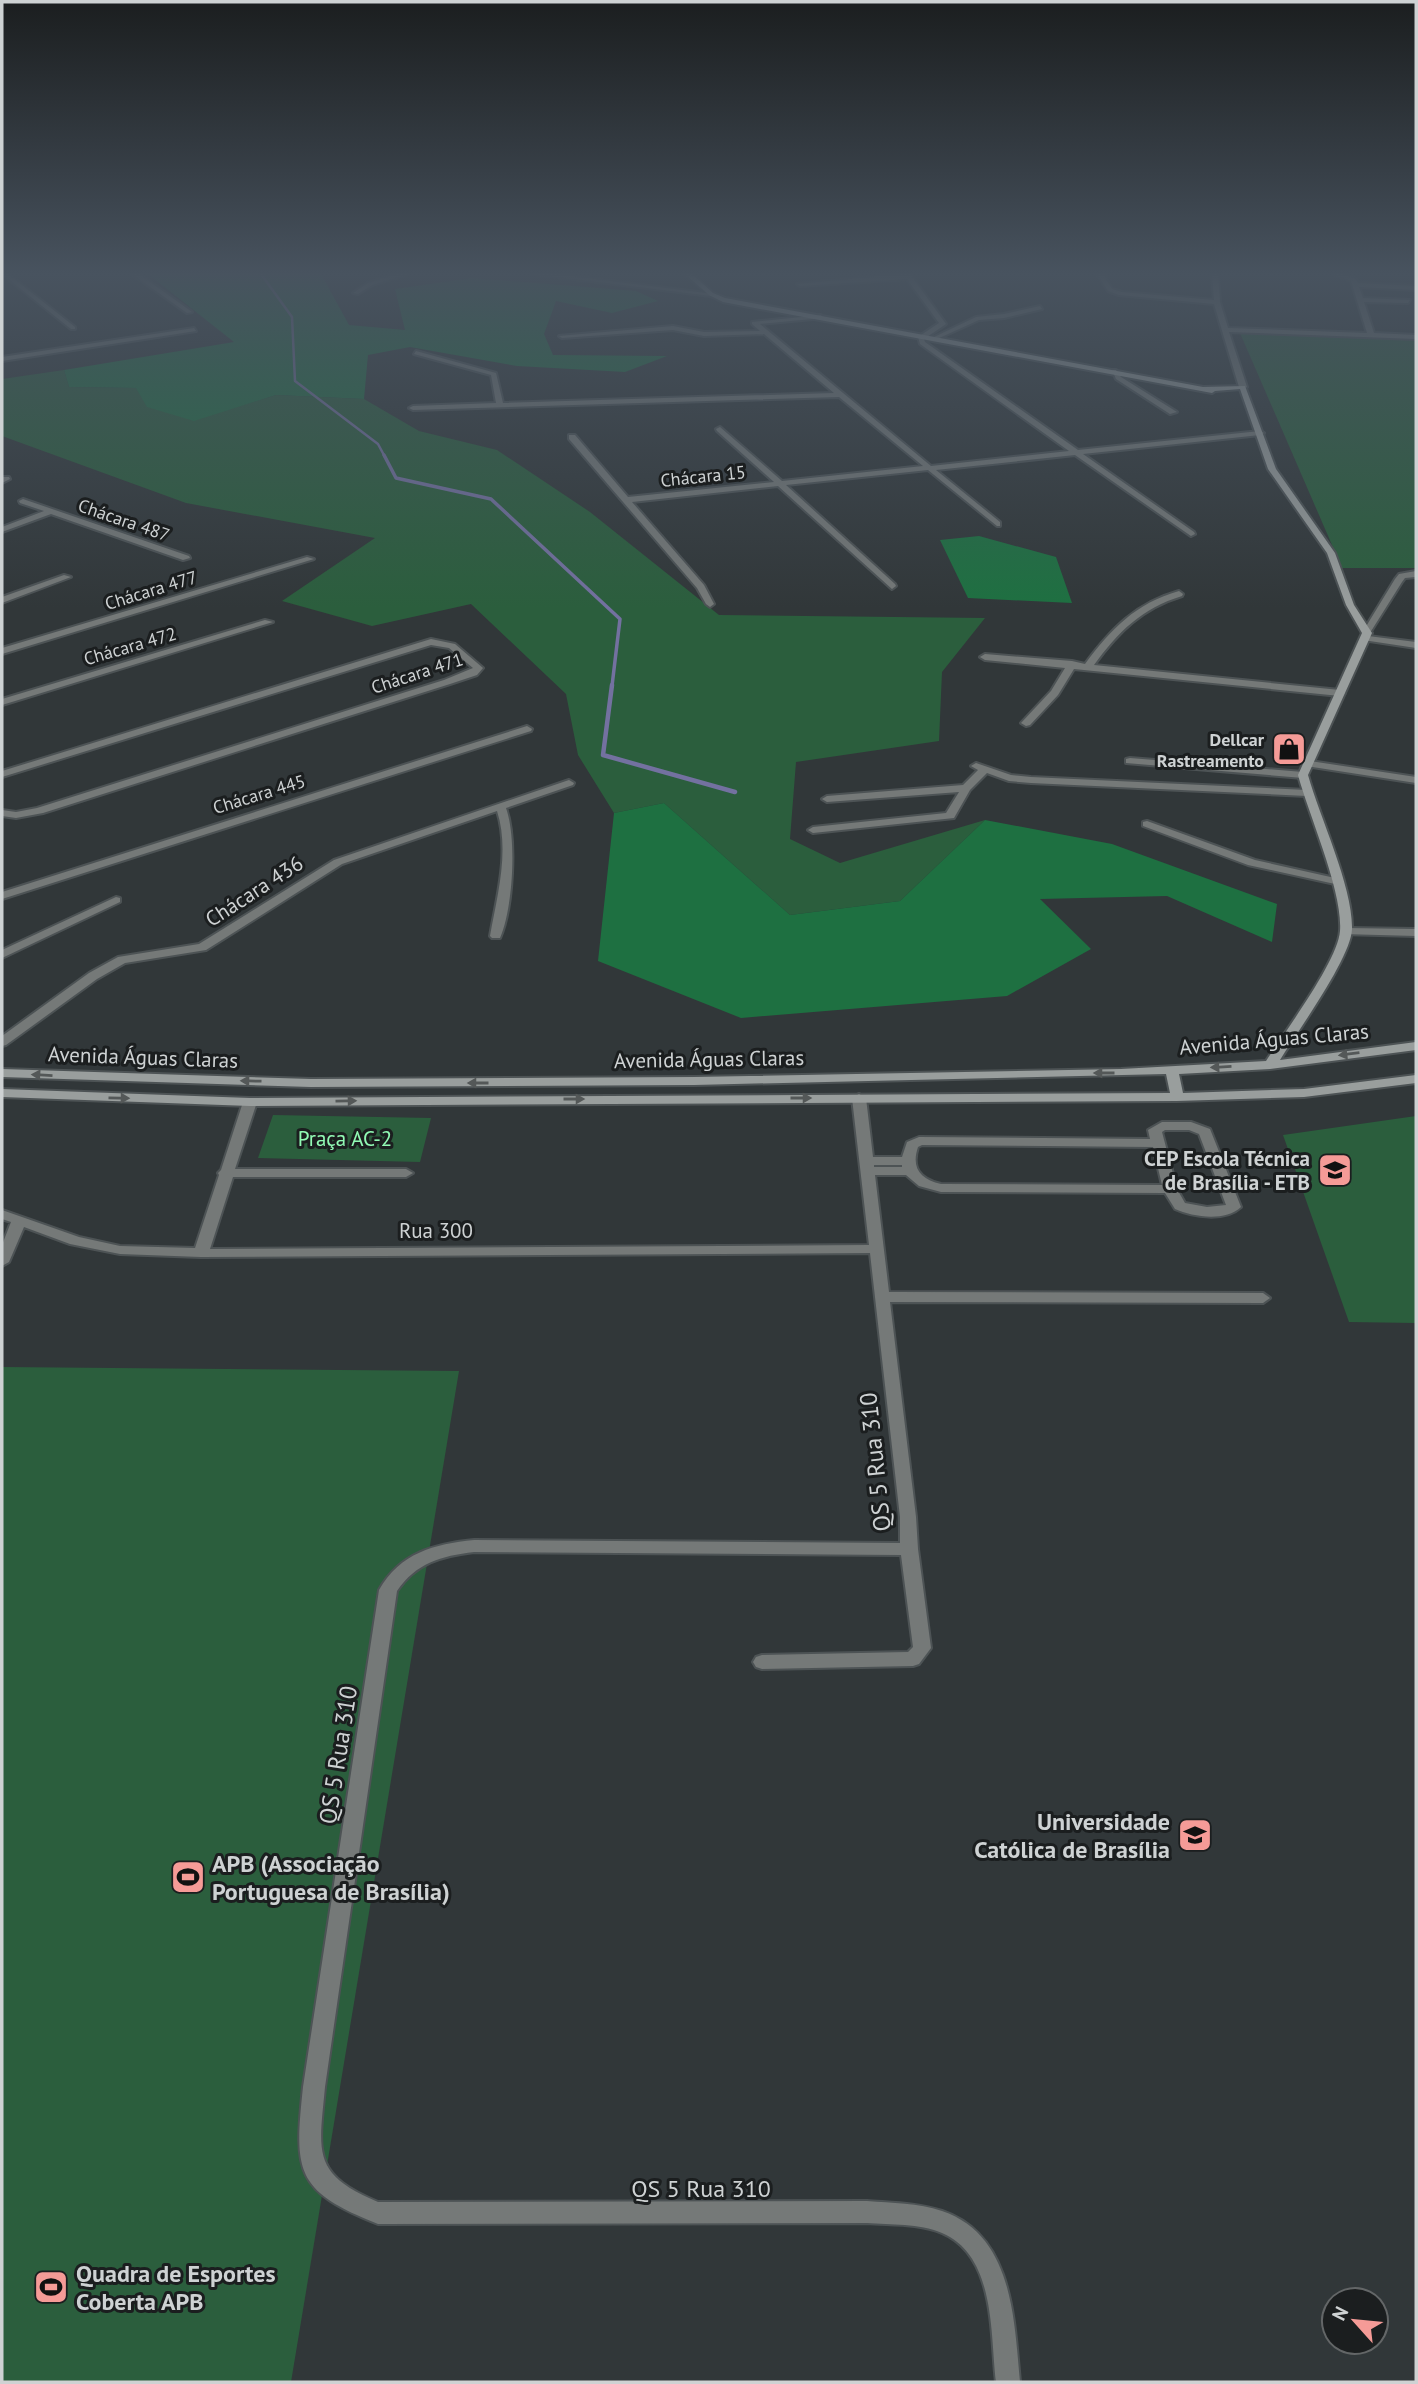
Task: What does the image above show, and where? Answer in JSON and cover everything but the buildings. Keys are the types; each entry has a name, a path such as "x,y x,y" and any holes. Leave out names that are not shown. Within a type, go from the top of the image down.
{"street":[{"path":"496,385 500,406"},
{"path":"829,385 997,524"},
{"path":"981,385 1079,452 1191,534"},
{"path":"1130,385 1173,412"},
{"path":"1185,385 1248,403"},
{"path":"1204,389 1243,387 1272,469 1331,553 1350,605 1367,636"},
{"path":"414,408 842,395"},
{"name":"Chácara 15","path":"720,429 782,484 834,536 892,586"},
{"name":"Chácara 15","path":"627,500 1260,433"},
{"path":"572,437 701,587 710,604"},
{"name":"Chácara 487","path":"23,501 186,558"},
{"name":"Chácara 487","path":"2,530 51,511"},
{"name":"Chácara 477","path":"2,651 310,559"},
{"path":"1270,1065 1337,954 1346,932 1335,881 1303,775 1367,636 1398,581 1402,576 1416,574"},
{"path":"2,600 67,577"},
{"path":"1089,666 1129,616 1149,603 1179,594"},
{"name":"Chácara 472","path":"2,702 268,622"},
{"path":"1367,636 1416,645"},
{"name":"Chácara 471","path":"2,774 431,642 452,646 478,668 474,673 447,682 39,811 16,815 2,813"},
{"path":"985,657 1340,693"},
{"path":"1026,723 1055,693 1072,664"},
{"name":"Chácara 445","path":"2,896 527,729"},
{"path":"1130,761 1303,775"},
{"path":"1310,764 1416,780"},
{"path":"813,830 950,816 980,769 1009,778 1307,793"},
{"name":"Chácara 436","path":"2,1042 108,966 141,956 202,947 322,870 500,805 569,783"},
{"path":"827,799 966,788"},
{"path":"496,936 508,867 505,816 500,805"},
{"path":"1147,824 1252,863 1335,881"},
{"path":"2,954 116,900"},
{"path":"1346,932 1416,933"},
{"path":"1283,1043 1301,1060"},
{"name":"Avenida Águas Claras","path":"2,1073 83,1078 311,1083 607,1082 1121,1073 1270,1065 1416,1046"},
{"path":"1172,1069 1177,1097"},
{"path":"72,1097 83,1078"},
{"name":"Avenida Águas Claras","path":"2,1093 250,1102 1177,1097 1294,1094 1416,1079"},
{"name":"QS 5 Rua 310","path":"859,1098 908,1517 909,1549 474,1546 444,1549 405,1566 388,1590 314,2087 308,2155 315,2172 330,2191 345,2201 378,2213 867,2212 923,2217 952,2226 977,2243 986,2261 998,2302 1008,2382"},
{"path":"201,1253 250,1102"},
{"path":"1191,1126 1205,1132 1235,1204 1226,1210 1190,1210 1180,1206 1170,1189 1158,1143 1155,1130 1159,1127 1191,1126"},
{"path":"1158,1143 919,1141 912,1145 908,1166 920,1184 941,1188 1170,1189"},
{"path":"868,1166 908,1166"},
{"path":"225,1173 406,1173"},
{"name":"Rua 300","path":"2,1214 75,1241 120,1250 201,1253 877,1249"},
{"path":"2,1262 19,1221"},
{"path":"882,1297 1263,1298"},
{"path":"762,1662 913,1659 922,1648 909,1549"}],"green space":[{"path":"2,385 136,388 193,420 276,395 364,399 419,431 497,450 590,512 719,615 985,618 942,672 939,741 796,762 790,839 840,863 985,820 900,901 790,915 664,803 614,813 578,755 566,694 471,604 372,626 282,601 375,538 186,503 2,436"},
{"path":"365,385 364,399 276,395 194,421 147,407 136,388 69,387"},
{"path":"1263,385 1416,385 1416,568 1342,568"},
{"path":"979,536 1056,557 1072,603 968,598 940,540"},
{"path":"664,803 790,915 900,901 985,820 1112,844 1277,904 1272,942 1167,896 1040,899 1091,949 1007,996 741,1018 598,961 614,813"},
{"name":"Praça AC-2","path":"273,1115 431,1118 420,1162 258,1158"},
{"path":"1416,1116 1416,1323 1349,1322 1283,1135"},
{"name":"APB (Associação Portuguesa de Brasília)","path":"2,1367 459,1371 291,2382 2,2382"}],"waterway":[{"path":"301,385 378,444 385,457"},
{"path":"384,455 396,478 491,499 620,619 612,686"},
{"path":"612,685 603,755 735,792"}],"place":[{"name":"Dellcar Rastreamento","path":"1289,749"},
{"name":"CEP Escola Técnica de Brasília - ETB","path":"1335,1170"},
{"name":"Universidade Católica de Brasília","path":"1195,1835"},
{"name":"APB (Associação Portuguesa de Brasília)","path":"188,1877"},
{"name":"Quadra de Esportes Coberta APB","path":"51,2287"}]}
